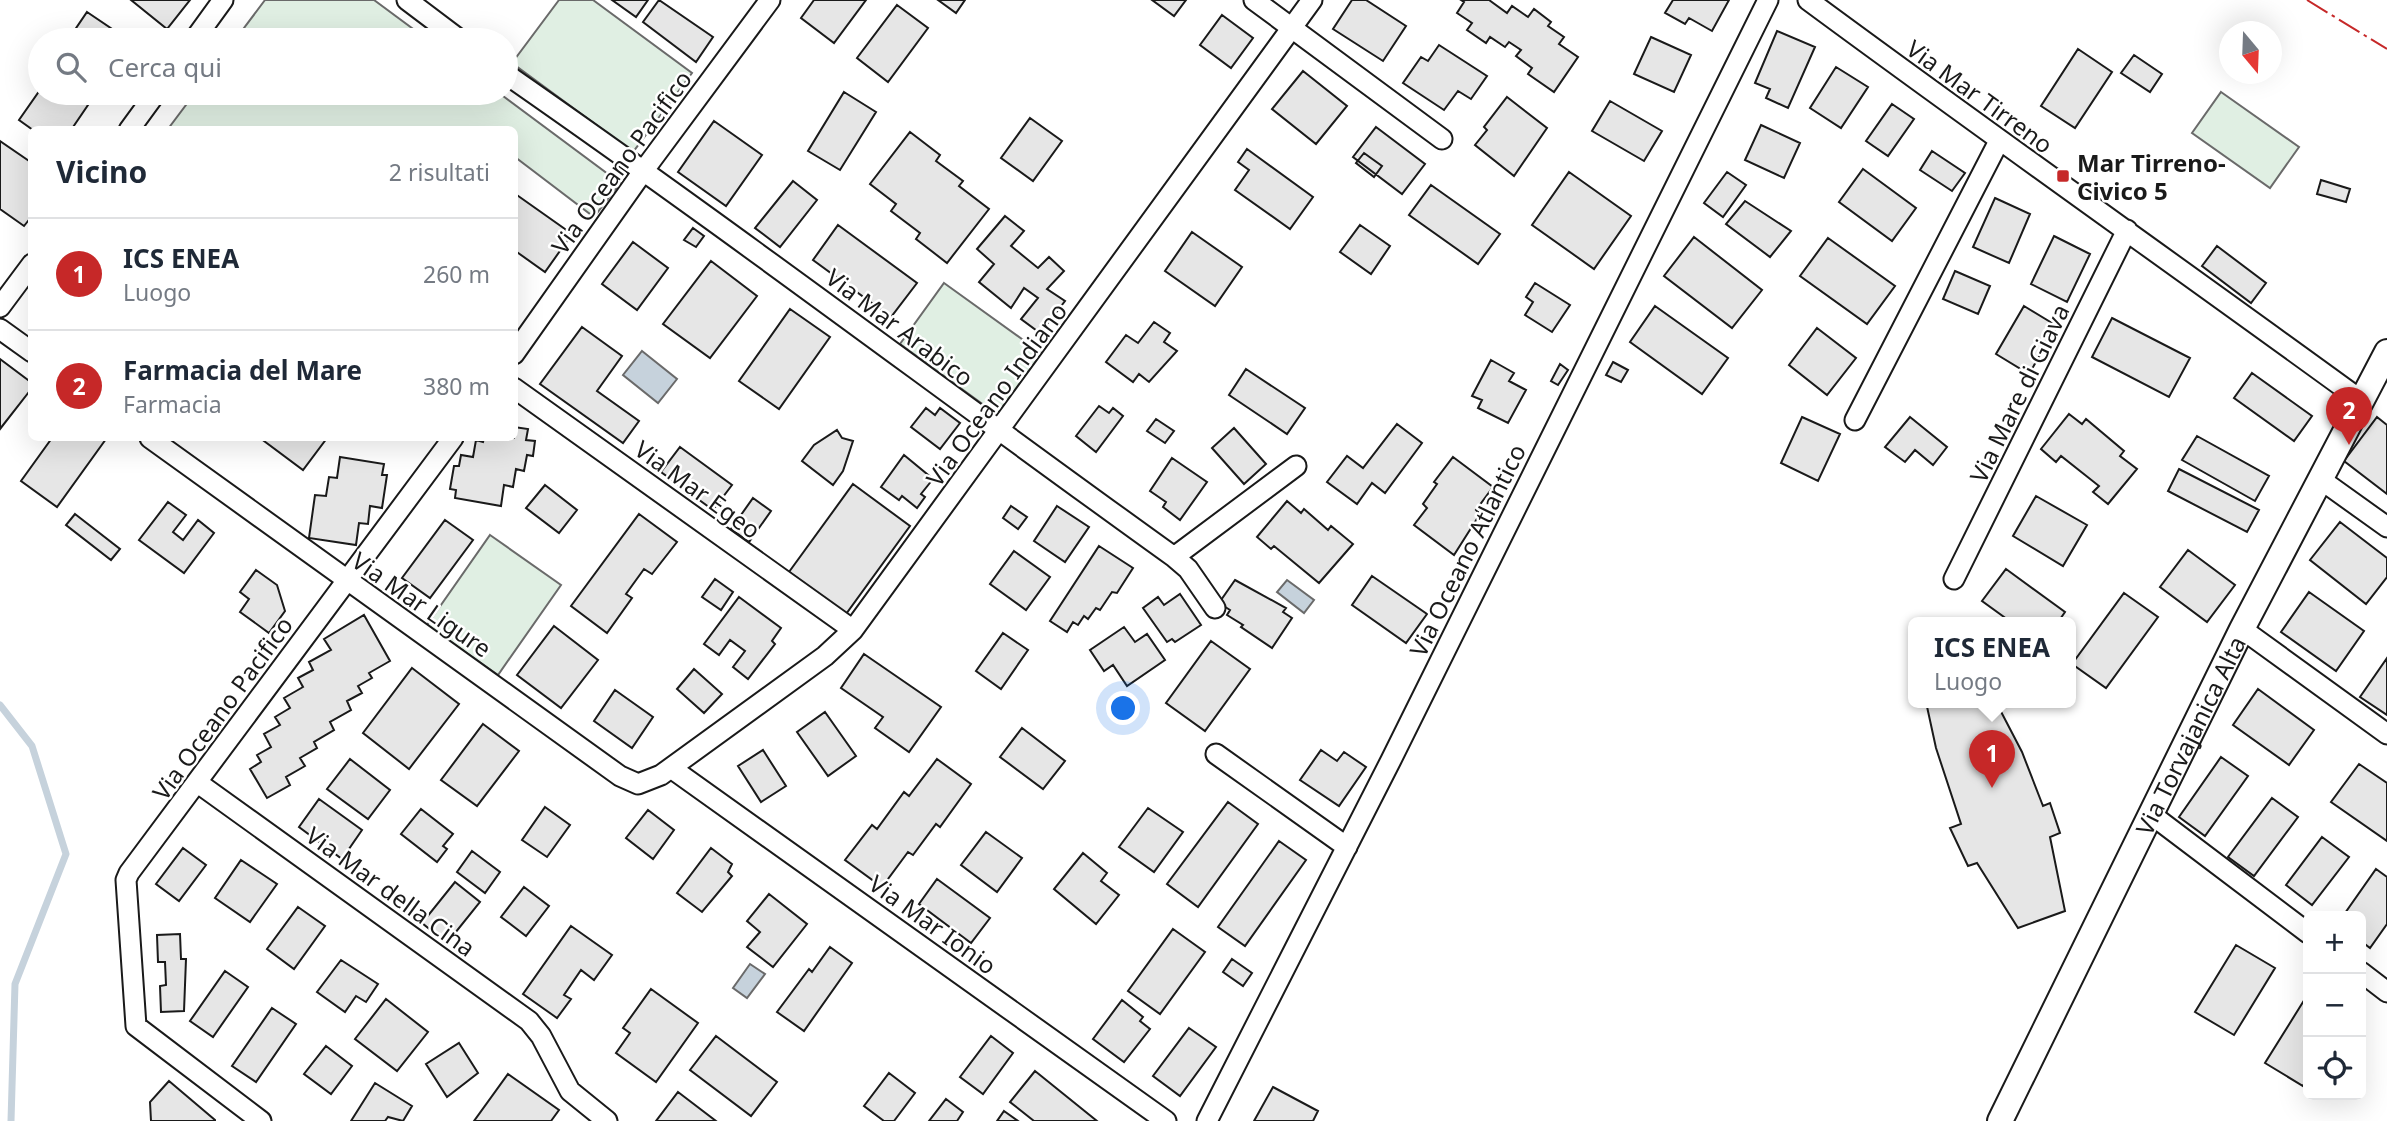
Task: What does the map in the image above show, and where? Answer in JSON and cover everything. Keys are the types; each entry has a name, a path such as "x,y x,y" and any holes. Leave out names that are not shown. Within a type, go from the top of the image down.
{"street":[{"path":"203,28 223,0"},
{"path":"407,0 444,28"},
{"name":"Via Oceano Pacifico","path":"518,348 644,170 770,0"},
{"path":"1254,0 1442,139"},
{"name":"Via Oceano Indiano","path":"671,768 825,656 853,630 1312,0"},
{"name":"Via Oceano Atlantico","path":"1207,1121 1347,847 1768,0"},
{"name":"Via Mar Tirreno","path":"1808,0 1999,141 2127,230 2362,401"},
{"name":"Via Mar Arabico","path":"518,82 644,170 1174,556 1188,569 1215,608"},
{"path":"132,126 147,105"},
{"path":"1855,420 1999,141"},
{"name":"Via Mare di Giava","path":"1954,579 2127,230"},
{"path":"0,307 28,269"},
{"path":"0,329 28,349"},
{"name":"Via Torvajanica Alta","path":"2000,1121 2242,629 2387,352"},
{"name":"Via Mar Egeo","path":"518,391 853,630"},
{"name":"Via Mar Ligure","path":"153,441 631,783 645,783 671,768"},
{"name":"Via Oceano Pacifico","path":"261,1121 136,1026 126,880 451,441"},
{"path":"1174,556 1296,466"},
{"path":"2320,479 2387,527"},
{"path":"2242,629 2387,734"},
{"path":"1216,754 1347,847"},
{"name":"Via Mar Ionio","path":"671,768 1166,1121"},
{"name":"Via Mar della Cina","path":"198,783 529,1021 547,1046 570,1091 607,1121"},
{"path":"2152,815 2303,929"},
{"path":"2364,974 2387,992"}],"green space":[{"path":"265,0 374,0 412,28 244,28"},
{"path":"559,0 593,0 692,73 633,152 518,67 518,55"},
{"path":"2221,92 2299,147 2270,188 2192,133"},
{"path":"186,105 515,105 620,183 594,217 518,159 518,126 170,126"},
{"path":"944,283 1044,355 999,416 900,344"},
{"path":"490,535 561,585 498,675 427,625"}],"shaded area":[{"path":"642,351 677,379 658,403 623,375"},
{"path":"1287,580 1314,600 1304,613 1277,592"},
{"path":"750,964 765,974 747,998 733,988"}],"building":[{"path":"131,0 190,0 166,28"},
{"path":"612,0 648,0 636,17"},
{"path":"659,0 713,37 696,62 643,22"},
{"path":"814,0 866,0 834,43 801,18"},
{"path":"938,0 965,0 956,13"},
{"path":"1152,0 1186,0 1174,16"},
{"path":"1352,0 1366,0 1406,26 1383,61 1333,29"},
{"path":"1461,0 1489,0 1507,13 1512,6 1528,17 1534,9 1551,22 1548,26 1564,37 1559,44 1578,57 1554,92 1528,74 1532,68 1516,56 1521,50 1509,42 1505,47 1490,37 1486,43 1467,30 1472,23 1457,13 1464,2"},
{"path":"1673,0 1729,0 1712,31 1689,18 1685,24 1665,13"},
{"path":"897,5 928,28 888,82 857,58"},
{"path":"87,12 111,28 76,28"},
{"path":"1222,15 1253,38 1231,68 1200,45"},
{"path":"1777,31 1815,47 1788,108 1766,98 1770,89 1755,83"},
{"path":"1651,37 1691,55 1674,92 1634,74"},
{"path":"1439,45 1487,76 1471,99 1458,91 1444,110 1403,83 1421,57 1428,61"},
{"path":"2078,49 2112,72 2075,128 2041,106"},
{"path":"2134,55 2162,74 2150,92 2121,73"},
{"path":"1836,67 1868,87 1841,128 1810,108"},
{"path":"1303,71 1347,106 1316,144 1272,109"},
{"path":"844,92 876,112 840,170 808,151"},
{"path":"1507,97 1547,128 1514,176 1475,145 1487,130 1484,127"},
{"path":"1610,101 1662,131 1644,161 1592,131"},
{"path":"1892,104 1914,119 1888,156 1866,141"},
{"path":"30,105 88,105 74,126 28,126 19,120"},
{"path":"1030,118 1062,141 1033,181 1001,158"},
{"path":"714,121 762,155 726,206 678,172"},
{"path":"1761,125 1800,143 1784,178 1745,160"},
{"path":"1376,127 1425,164 1402,194 1353,157"},
{"path":"910,132 940,155 936,161 963,181 959,186 989,209 947,263 916,239 920,233 891,211 896,204 870,184"},
{"path":"0,141 28,160 28,221 24,226 0,209"},
{"path":"1247,149 1313,197 1290,229 1235,190 1249,170 1238,162"},
{"path":"1932,151 1965,173 1952,191 1920,170"},
{"path":"1364,153 1382,166 1374,177 1356,163"},
{"path":"1863,169 1916,208 1892,241 1839,202"},
{"path":"1569,172 1631,216 1594,269 1532,225"},
{"path":"1727,172 1746,185 1723,217 1704,203"},
{"path":"2321,180 2350,189 2346,202 2317,194"},
{"path":"793,181 817,200 780,247 755,228"},
{"path":"1431,185 1500,234 1478,264 1409,215"},
{"path":"518,196 572,234 545,272 518,253"},
{"path":"1995,198 2030,214 2009,263 1973,247"},
{"path":"1745,201 1791,231 1770,257 1726,224"},
{"path":"1005,216 1024,231 1011,246 1038,268 1049,257 1064,271 1047,289 1065,301 1040,333 1021,319 1038,298 1024,288 1011,308 979,282 994,264 977,249"},
{"path":"838,225 917,283 891,317 813,260"},
{"path":"1360,225 1390,246 1371,274 1340,252"},
{"path":"693,228 704,236 696,247 684,240"},
{"path":"1192,232 1242,267 1215,306 1165,271"},
{"path":"2054,236 2090,254 2067,302 2031,284"},
{"path":"1694,237 1762,290 1732,328 1664,276"},
{"path":"1828,238 1895,286 1867,324 1800,276"},
{"path":"633,242 668,268 637,310 602,284"},
{"path":"2217,246 2266,283 2251,303 2202,266"},
{"path":"711,261 757,296 710,358 663,324"},
{"path":"1955,271 1990,286 1978,314 1943,299"},
{"path":"1535,283 1570,305 1552,332 1525,315 1533,302 1526,297"},
{"path":"1655,306 1728,358 1702,394 1630,342"},
{"path":"2024,306 2057,326 2029,374 1996,354"},
{"path":"790,309 830,337 779,409 739,381"},
{"path":"2112,318 2190,358 2169,397 2092,357"},
{"path":"1154,322 1170,333 1164,342 1177,351 1149,382 1139,374 1133,382 1106,362 1126,335 1138,343"},
{"path":"582,327 622,356 597,391 639,421 623,443 540,384"},
{"path":"1817,328 1856,358 1827,395 1789,365"},
{"path":"0,359 28,380 28,393 0,429"},
{"path":"1491,360 1514,373 1509,381 1526,390 1508,423 1478,408 1482,400 1472,396"},
{"path":"1613,362 1628,370 1621,382 1606,375"},
{"path":"1560,364 1568,370 1558,385 1551,381"},
{"path":"1246,369 1305,408 1287,434 1229,395"},
{"path":"2252,373 2312,416 2294,441 2234,398"},
{"path":"1099,406 1109,413 1113,408 1123,416 1096,452 1076,436"},
{"path":"926,408 935,415 940,408 960,423 940,449 911,427"},
{"path":"2069,414 2082,424 2086,419 2124,451 2120,456 2137,469 2108,504 2093,492 2099,486 2061,456 2056,462 2041,449"},
{"path":"1802,417 1840,434 1818,481 1781,463"},
{"path":"1910,417 1947,447 1933,465 1915,450 1905,462 1885,447"},
{"path":"2377,417 2387,425 2387,494 2344,461"},
{"path":"1156,419 1174,431 1165,443 1147,431"},
{"path":"1397,424 1422,443 1385,493 1372,483 1357,504 1327,482 1347,456 1363,468"},
{"path":"518,428 528,429 526,440 535,441 533,456 527,455 524,471 516,469 513,487 504,485 501,506 455,498 456,490 450,489 454,466 459,466 461,455 473,457 476,441 518,441"},
{"path":"1234,428 1266,464 1244,484 1212,448"},
{"path":"837,430 842,438 853,441 843,471 833,485 802,461 814,445"},
{"path":"2197,436 2269,476 2255,501 2182,460"},
{"path":"50,441 105,441 57,507 21,481"},
{"path":"264,441 325,441 303,470"},
{"path":"680,447 732,485 713,510 661,472"},
{"path":"904,455 933,479 921,494 925,497 917,508 902,496 899,500 881,487"},
{"path":"340,457 384,464 382,475 387,475 382,508 370,506 368,524 359,523 356,545 309,538 315,495 326,496 329,477 337,478"},
{"path":"1453,457 1493,487 1476,510 1480,514 1454,555 1414,525 1427,508 1423,504 1437,484 1434,482"},
{"path":"1172,458 1207,482 1180,520 1163,507 1166,502 1150,491"},
{"path":"2179,469 2259,510 2247,532 2168,491"},
{"path":"853,484 910,526 846,614 789,572"},
{"path":"545,485 577,510 559,533 526,508"},
{"path":"2036,496 2087,525 2063,566 2013,536"},
{"path":"753,498 771,511 749,542 731,529"},
{"path":"1287,501 1301,513 1304,509 1328,530 1331,526 1353,544 1319,583 1274,546 1271,549 1257,537"},
{"path":"168,502 186,515 173,532 183,540 198,520 214,533 184,573 139,540"},
{"path":"1011,506 1027,517 1018,529 1003,518"},
{"path":"1057,506 1089,527 1065,562 1034,541"},
{"path":"75,514 120,549 111,560 66,525"},
{"path":"639,514 677,542 652,574 644,569 626,594 632,598 607,633 571,606"},
{"path":"445,520 473,540 430,598 402,578"},
{"path":"2340,522 2387,558 2387,577 2366,604 2310,560"},
{"path":"1099,546 1133,568 1117,593 1112,592 1100,610 1096,608 1088,619 1084,616 1078,625 1073,622 1067,632 1050,621"},
{"path":"2188,550 2235,585 2207,622 2160,587"},
{"path":"1014,551 1050,577 1026,610 990,584"},
{"path":"2006,569 2065,612 2062,617 2004,617 1982,601"},
{"path":"256,570 277,585 285,611 269,633 240,612 249,599 240,592"},
{"path":"1372,576 1427,614 1406,643 1352,605"},
{"path":"715,579 733,592 721,610 702,597"},
{"path":"1235,580 1286,608 1283,612 1292,618 1272,648 1241,627 1243,625 1227,615 1230,610 1219,603"},
{"path":"2309,592 2364,631 2336,671 2281,632"},
{"path":"2124,593 2158,617 2106,688 2076,667 2076,659"},
{"path":"1180,594 1201,625 1175,642 1172,639 1167,642 1143,608 1158,597 1164,605"},
{"path":"739,597 781,628 772,641 775,644 748,679 733,667 745,651 730,640 719,655 704,644"},
{"path":"364,615 390,661 369,673 372,678 358,686 362,693 347,701 351,710 330,722 334,730 314,742 317,748 300,758 305,766 286,777 290,785 267,798 250,769 261,762 257,755 271,747 264,734 280,725 275,717 290,708 284,698 303,687 298,678 313,670 309,662 331,650 324,639"},
{"path":"554,626 598,660 561,708 517,675"},
{"path":"1124,627 1135,642 1147,634 1165,660 1127,686 1113,665 1104,671 1090,650"},
{"path":"1003,633 1028,650 1001,689 976,671"},
{"path":"1211,641 1250,669 1205,731 1166,703"},
{"path":"864,654 941,707 909,752 875,728 883,717 841,688"},
{"path":"2387,658 2387,715 2360,697"},
{"path":"412,668 459,704 409,769 363,733"},
{"path":"694,669 722,694 704,713 677,689"},
{"path":"2258,689 2314,730 2289,765 2233,725"},
{"path":"615,690 653,717 632,748 594,721"},
{"path":"1927,708 1999,708 2022,752 2043,806 2050,803 2060,833 2050,837 2065,911 2018,928 1977,863 1968,866 1950,828 1961,824 1936,748"},
{"path":"825,712 856,756 828,776 797,732"},
{"path":"483,724 519,751 477,806 441,780"},
{"path":"1022,728 1065,761 1043,789 1000,757"},
{"path":"763,750 786,786 761,802 738,766"},
{"path":"1321,750 1337,761 1344,752 1366,767 1339,806 1300,780"},
{"path":"2221,757 2248,776 2205,836 2179,817"},
{"path":"350,759 390,790 368,819 327,789"},
{"path":"937,759 971,784 940,827 936,824 913,855 908,852 882,887 845,860 872,825 877,829 904,792 909,796"},
{"path":"2359,764 2387,783 2387,841 2331,802"},
{"path":"2272,798 2298,817 2254,876 2228,857"},
{"path":"319,799 362,830 342,859 299,827"},
{"path":"1228,802 1258,824 1198,907 1167,884"},
{"path":"545,807 570,825 547,857 522,840"},
{"path":"1148,808 1183,832 1154,872 1119,847"},
{"path":"421,809 453,834 443,846 447,849 437,862 401,834"},
{"path":"648,810 674,830 653,859 626,838"},
{"path":"986,832 1022,858 997,892 961,865"},
{"path":"2322,837 2349,857 2312,905 2286,885"},
{"path":"1279,841 1306,860 1245,946 1218,927"},
{"path":"183,848 206,865 179,901 156,884"},
{"path":"711,848 732,864 728,872 732,876 702,912 677,893"},
{"path":"472,851 500,872 485,893 457,872"},
{"path":"1083,853 1107,873 1101,881 1119,895 1096,924 1054,889"},
{"path":"241,860 277,884 250,922 215,898"},
{"path":"2376,869 2387,877 2387,924 2370,948 2366,945 2366,911 2347,911"},
{"path":"937,879 990,918 971,943 919,904"},
{"path":"455,882 480,902 447,943 422,923"},
{"path":"524,887 549,906 526,936 501,917"},
{"path":"769,894 807,924 773,967 747,947 760,932 747,921"},
{"path":"298,907 325,926 294,969 267,949"},
{"path":"571,926 612,955 594,980 581,970 564,995 571,999 557,1018 523,994"},
{"path":"1173,929 1205,952 1160,1014 1128,991"},
{"path":"180,934 181,959 186,959 184,1011 161,1012 160,986 166,985 165,962 158,962 157,935"},
{"path":"2236,945 2275,968 2234,1035 2195,1012"},
{"path":"830,947 852,963 804,1031 777,1012 809,969 812,972"},
{"path":"1232,959 1252,973 1243,986 1223,972"},
{"path":"341,960 378,984 366,1002 356,996 345,1012 317,992"},
{"path":"225,971 248,987 213,1037 190,1021"},
{"path":"651,989 698,1023 656,1082 616,1053 630,1033 623,1028"},
{"path":"386,999 428,1032 397,1071 355,1039"},
{"path":"1122,1000 1143,1017 1140,1021 1150,1029 1124,1062 1093,1039"},
{"path":"2303,1002 2303,1086 2265,1063"},
{"path":"272,1008 296,1024 256,1082 232,1066"},
{"path":"1189,1028 1216,1047 1180,1096 1153,1076"},
{"path":"716,1036 777,1082 751,1116 690,1070"},
{"path":"991,1036 1013,1053 983,1094 960,1077"},
{"path":"459,1043 478,1073 447,1097 426,1064"},
{"path":"326,1046 352,1066 331,1094 304,1074"},
{"path":"1035,1071 1097,1121 1034,1121 1010,1102"},
{"path":"889,1073 915,1093 894,1121 884,1121 864,1106"},
{"path":"508,1074 559,1110 551,1121 474,1121"},
{"path":"169,1081 215,1121 151,1121 150,1102"},
{"path":"375,1083 412,1106 403,1121 388,1117 385,1121 351,1121"},
{"path":"1273,1087 1318,1111 1313,1121 1254,1121"},
{"path":"678,1092 716,1121 656,1121"},
{"path":"946,1099 963,1112 957,1121 929,1121"},
{"path":"1004,1111 1018,1121 997,1121"}],"waterway":[{"path":"0,705 32,746 66,854 15,984 11,1121"}],"power":[{"path":"2307,0 2387,49"}],"place":[{"name":"Mar Tirreno- Civico 5","path":"2063,176"},
{"name":"Farmacia del Mare","path":"2349,445"},
{"name":"ICS ENEA","path":"1992,788"}]}
